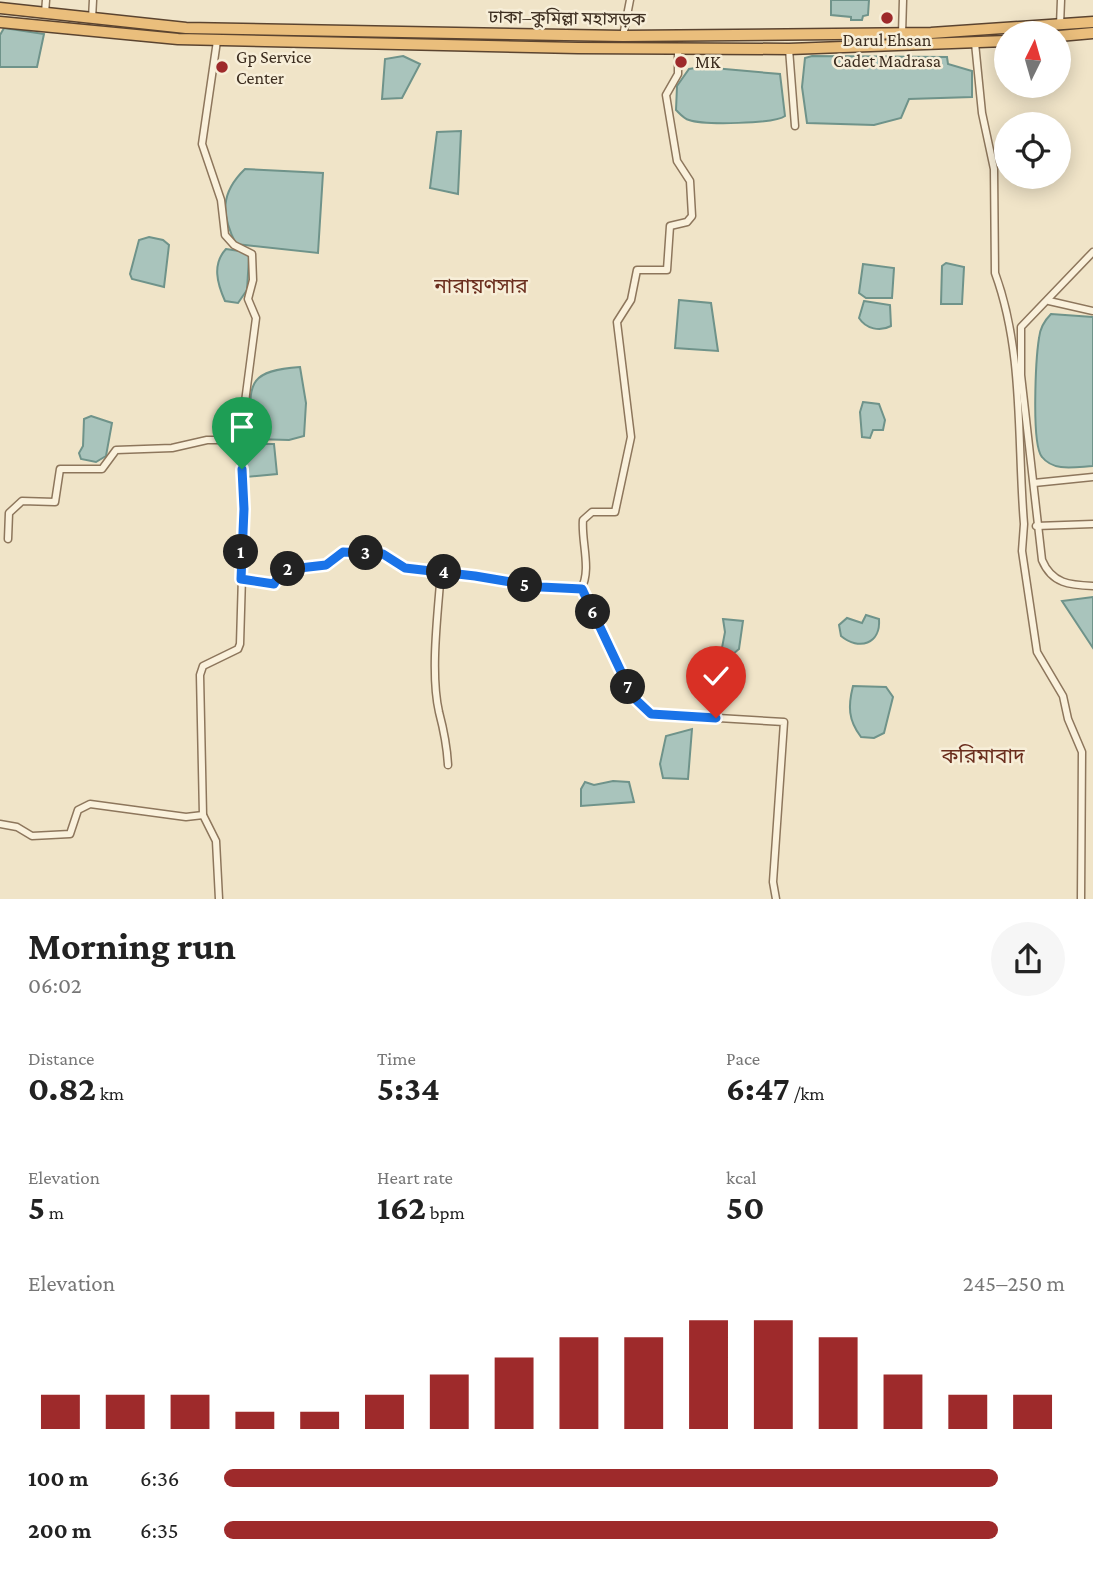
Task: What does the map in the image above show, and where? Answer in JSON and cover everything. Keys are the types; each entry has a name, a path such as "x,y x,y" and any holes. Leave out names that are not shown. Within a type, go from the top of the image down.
{"highway":[{"name":"ঢাকা–কুমিল্লা মহাসড়ক","path":"0,8 186,28 302,36 678,49 789,49 994,42"},
{"name":"ঢাকা–কুমিল্লা মহাসড়ক","path":"0,22 217,41 302,36 747,37 994,32"},
{"name":"ঢাকা–কুমিল্লা মহাসড়ক","path":"1071,28 1093,22"},
{"name":"ঢাকা–কুমিল্লা মহাসড়ক","path":"1071,32 1093,33"},
{"path":"747,37 747,49"}],"street":[{"path":"44,13 46,0"},
{"path":"92,19 93,0"},
{"path":"623,36 630,0"},
{"path":"902,34 903,0"},
{"path":"1060,21 1061,0"},
{"path":"217,41 202,144 221,200 225,234 234,245 252,254 253,280 248,299 256,318 240,440 244,509 240,644 238,649 203,666 200,675 203,815 216,841 219,899"},
{"path":"975,43 982,113 994,169 995,273 1014,346 1024,524 1022,551 1032,630 1037,652 1063,696 1068,719 1082,752 1081,899"},
{"path":"678,49 678,74 666,95 677,161 691,181 692,216 687,222 670,226 667,270 637,270 631,299 617,322 631,437 615,512 592,512 583,520 581,540 585,582 582,589 633,697 651,714 784,722 773,881 776,899"},
{"path":"789,49 795,127"},
{"path":"1093,252 1049,301 1021,327 1021,375 1034,483 1036,526 1046,570 1063,584 1093,586"},
{"path":"1049,301 1093,311"},
{"path":"8,539 9,513 22,501 55,502 60,469 102,469 116,450 127,448 172,448 206,440 240,440"},
{"path":"1034,483 1093,477"},
{"path":"1036,526 1093,524"},
{"path":"241,579 274,584 282,570 326,565 343,552 383,554 401,567 541,587 582,589"},
{"path":"441,571 437,667 439,711 447,736 448,765"},
{"path":"0,824 17,827 33,836 70,834 78,810 90,804 186,817 203,815"}],"water":[{"path":"831,0 869,0 868,15 863,16 862,20 851,20 851,17 831,15"},
{"path":"4,28 44,34 37,67 0,67 0,35"},
{"path":"403,56 420,64 402,98 382,99 385,59"},
{"path":"947,57 948,64 972,71 972,97 909,99 901,118 874,125 807,123 802,87 805,58"},
{"path":"702,67 780,74 785,116 768,121 738,123 708,123 685,119 676,110 677,86 689,69"},
{"path":"461,131 458,194 430,188 437,132"},
{"path":"245,169 323,173 318,253 236,244 226,214 227,196"},
{"path":"149,237 163,240 169,245 164,287 132,279 130,274 139,240"},
{"path":"226,249 246,252 249,257 247,290 238,303 225,301 218,281 217,267"},
{"path":"946,263 964,267 962,304 941,304 942,266"},
{"path":"863,264 894,268 892,298 866,298 859,293"},
{"path":"679,300 711,303 718,351 675,348"},
{"path":"864,301 890,305 891,326 882,329 865,325 859,318"},
{"path":"1051,314 1093,317 1093,466 1052,465 1042,457 1039,449 1035,400 1038,348 1041,328"},
{"path":"300,367 306,403 304,436 289,440 250,439 251,395 258,378 281,369"},
{"path":"863,402 879,404 885,420 883,430 873,430 870,438 862,437 860,412"},
{"path":"91,416 112,423 106,456 96,462 81,459 79,453 83,446 84,419"},
{"path":"242,444 274,444 277,474 246,477"},
{"path":"1093,597 1093,648 1062,601"},
{"path":"866,615 879,619 879,628 873,639 861,644 841,636 839,625 847,618 862,623"},
{"path":"723,619 743,621 739,649 733,654 721,653 725,632"},
{"path":"853,686 886,687 893,697 884,733 874,738 861,737 857,731 850,713"},
{"path":"692,729 688,779 663,778 660,764 666,736"},
{"path":"613,781 629,782 634,802 581,806 581,789 585,782 594,785"}],"place":[{"name":"Darul Ehsan Cadet Madrasa","path":"887,18"},
{"name":"MK","path":"681,62"},
{"name":"Gp Service Center","path":"222,67"}],"district":[{"name":"নারায়ণসার","path":"481,286"},
{"name":"করিমাবাদ","path":"983,756"}],"route":[{"path":"242,469 244,509 241,579 274,584 282,570 326,565 343,552 387,555 405,568 541,587 582,589 633,697 651,714 716,718"}]}
